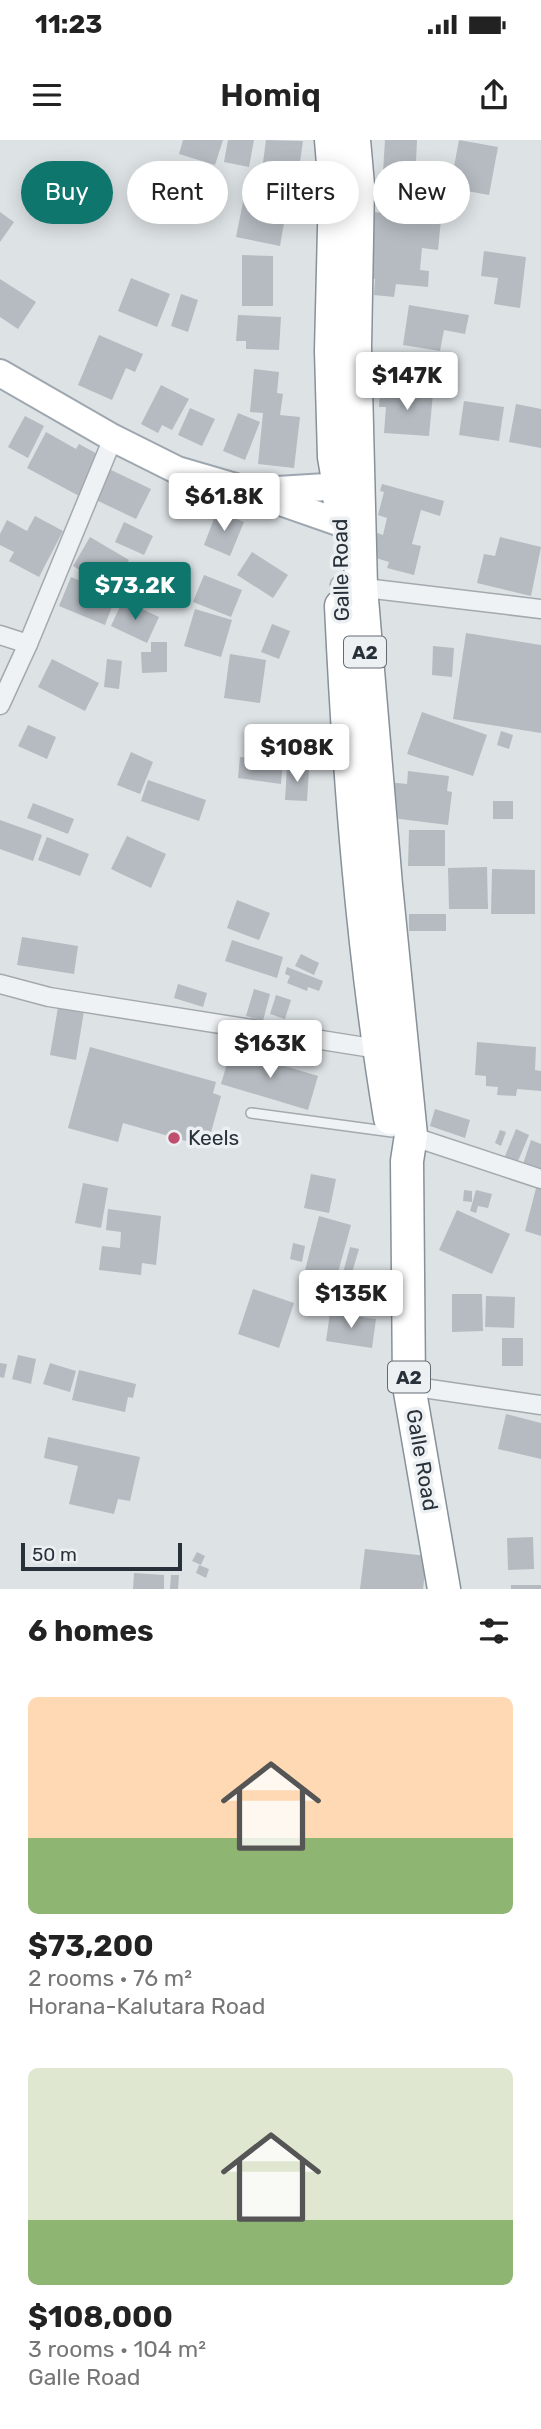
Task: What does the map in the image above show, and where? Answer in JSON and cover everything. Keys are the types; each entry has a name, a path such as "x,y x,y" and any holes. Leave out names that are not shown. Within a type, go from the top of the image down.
{"highway":[{"name":"Galle Road","path":"331,140 335,188 331,351 334,457 349,485"},
{"name":"Galle Road","path":"354,140 358,185 349,485 351,586 345,701 360,878 379,1049 403,1143"},
{"name":"Galle Road","path":"351,586 386,885 403,1143 409,1386 444,1589"}],"main road":[{"path":"0,373 113,438 177,470 350,524"},
{"path":"249,491 349,485"}],"street":[{"path":"0,705 113,438"},
{"path":"351,586 541,609"},
{"path":"0,635 28,644"},
{"path":"0,984 49,997 379,1049"},
{"path":"403,1143 541,1179"},
{"path":"409,1386 541,1405"}],"lane":[{"path":"251,1113 403,1143"}],"building":[{"path":"183,140 223,140 216,161 202,161 179,154"},
{"path":"228,140 254,140 250,161 242,161 242,166 224,161"},
{"path":"266,140 303,141 300,161 263,161"},
{"path":"385,140 417,140 416,161 384,161"},
{"path":"459,140 498,147 489,195 470,192 470,161 455,161"},
{"path":"242,207 242,224 284,224 280,246 236,237"},
{"path":"0,212 14,222 0,242"},
{"path":"373,224 441,224 438,250 422,248 420,270 429,271 428,287 396,284 394,297 374,295 375,279 369,278"},
{"path":"484,251 526,257 520,308 494,304 498,278 481,276"},
{"path":"242,255 273,256 273,306 242,306"},
{"path":"131,278 170,294 157,327 118,311"},
{"path":"0,279 36,302 18,329 0,317"},
{"path":"181,294 198,300 188,332 171,326"},
{"path":"409,305 469,315 465,334 444,330 440,351 403,345"},
{"path":"238,315 281,317 279,350 246,349 246,341 236,341"},
{"path":"99,335 143,354 135,372 126,368 112,400 78,385"},
{"path":"254,369 279,372 277,393 283,394 280,415 300,417 294,468 258,464 263,413 250,412"},
{"path":"161,385 189,399 172,430 162,425 158,433 141,424"},
{"path":"380,389 433,394 429,436 384,433 386,407 379,407"},
{"path":"464,401 504,407 499,441 459,435"},
{"path":"516,404 541,409 541,448 509,442"},
{"path":"190,408 215,419 202,446 178,435"},
{"path":"238,413 260,422 245,460 223,451"},
{"path":"25,416 44,426 28,458 8,447"},
{"path":"46,432 76,449 79,444 103,457 81,497 27,468"},
{"path":"109,469 151,489 136,519 94,499"},
{"path":"382,484 444,501 440,516 421,510 412,544 421,546 414,575 387,568 389,562 366,555 372,531 383,535 387,518 378,515 384,492 380,491"},
{"path":"217,511 244,522 230,556 204,545"},
{"path":"35,516 63,531 39,577 9,561 14,552 0,545 0,534 7,520 27,531"},
{"path":"124,522 153,536 144,555 115,542"},
{"path":"90,537 129,560 112,589 73,566"},
{"path":"500,537 541,547 531,596 477,583 484,554 495,556"},
{"path":"252,552 288,575 273,598 237,575"},
{"path":"204,575 242,590 231,617 193,602"},
{"path":"71,577 116,596 105,625 59,606"},
{"path":"123,600 159,617 147,643 111,626"},
{"path":"195,609 232,620 221,657 184,646"},
{"path":"272,624 290,631 279,659 261,652"},
{"path":"466,633 541,645 541,733 453,719"},
{"path":"151,642 167,642 167,672 142,673 141,652 151,652"},
{"path":"433,646 454,648 452,677 432,675"},
{"path":"230,654 266,660 260,703 224,698"},
{"path":"52,659 99,683 85,711 38,687"},
{"path":"107,659 122,661 119,689 104,687"},
{"path":"422,712 487,735 473,776 407,754"},
{"path":"28,725 56,737 47,759 18,746"},
{"path":"501,731 513,735 509,749 497,745"},
{"path":"131,752 153,762 140,794 117,785"},
{"path":"240,757 283,762 281,784 238,778"},
{"path":"287,767 309,769 307,801 285,800"},
{"path":"408,771 449,776 447,791 452,792 448,825 384,817 387,782 407,784"},
{"path":"148,780 206,800 199,821 141,801"},
{"path":"493,801 513,801 513,819 493,819"},
{"path":"33,803 74,819 68,834 27,818"},
{"path":"0,820 42,835 33,861 0,849"},
{"path":"409,830 445,830 445,866 408,866"},
{"path":"127,836 166,854 151,888 111,869"},
{"path":"47,837 89,854 80,876 38,860"},
{"path":"487,867 488,909 449,909 448,868"},
{"path":"492,869 535,870 535,914 491,914"},
{"path":"237,900 270,913 259,940 227,928"},
{"path":"409,914 446,914 446,931 409,931"},
{"path":"22,937 78,946 74,974 17,965"},
{"path":"232,940 283,957 277,978 225,961"},
{"path":"301,954 319,963 314,975 295,966"},
{"path":"287,967 323,981 319,991 308,987 307,991 287,983 290,976 285,974"},
{"path":"178,984 207,993 203,1007 174,998"},
{"path":"254,989 270,994 263,1021 246,1016"},
{"path":"276,995 291,1000 285,1019 270,1014"},
{"path":"58,1007 84,1011 76,1060 50,1055"},
{"path":"477,1042 536,1047 535,1070 541,1071 541,1091 517,1089 516,1096 497,1095 498,1087 486,1086 486,1076 475,1075"},
{"path":"90,1047 216,1082 213,1093 221,1096 207,1147 123,1123 118,1142 68,1128"},
{"path":"231,1050 318,1076 308,1110 221,1084"},
{"path":"435,1109 470,1120 465,1138 430,1126"},
{"path":"516,1129 529,1135 516,1166 503,1161"},
{"path":"500,1130 506,1132 501,1146 495,1143"},
{"path":"531,1140 541,1144 541,1170 523,1164"},
{"path":"311,1174 336,1179 329,1213 304,1208"},
{"path":"83,1183 108,1188 101,1228 75,1223"},
{"path":"536,1188 541,1189 541,1236 525,1231"},
{"path":"464,1190 472,1191 472,1202 463,1201"},
{"path":"476,1190 492,1194 488,1208 478,1206 476,1213 470,1211"},
{"path":"108,1209 161,1216 156,1265 142,1263 141,1275 99,1270 102,1246 120,1248 121,1232 106,1230"},
{"path":"457,1210 510,1234 492,1274 439,1250"},
{"path":"319,1216 351,1225 334,1287 303,1278"},
{"path":"293,1243 305,1246 302,1262 290,1259"},
{"path":"350,1247 359,1249 351,1276 343,1273"},
{"path":"342,1276 373,1283 370,1294 340,1286"},
{"path":"253,1289 294,1303 279,1348 238,1334"},
{"path":"452,1294 482,1294 483,1331 452,1332"},
{"path":"486,1296 515,1297 514,1328 485,1327"},
{"path":"330,1313 376,1319 372,1348 326,1341"},
{"path":"502,1338 523,1338 523,1366 502,1366"},
{"path":"18,1355 36,1359 31,1384 12,1379"},
{"path":"0,1363 7,1364 4,1378 0,1377"},
{"path":"50,1363 76,1371 70,1392 43,1384"},
{"path":"79,1370 136,1384 133,1398 128,1397 125,1412 72,1400"},
{"path":"506,1414 541,1423 541,1459 498,1449"},
{"path":"48,1437 140,1457 130,1501 118,1499 114,1514 69,1504 78,1466 44,1458"},
{"path":"533,1537 534,1569 508,1570 507,1538"},
{"path":"365,1549 427,1556 423,1589 360,1589"},
{"path":"197,1552 205,1556 201,1565 192,1561"},
{"path":"199,1565 209,1569 206,1578 196,1573"},
{"path":"134,1573 164,1575 164,1589 133,1589"},
{"path":"171,1575 179,1575 178,1589 170,1589"},
{"path":"511,1585 541,1585 541,1589 511,1589"}],"place":[{"name":"Keels","path":"174,1138"}]}
